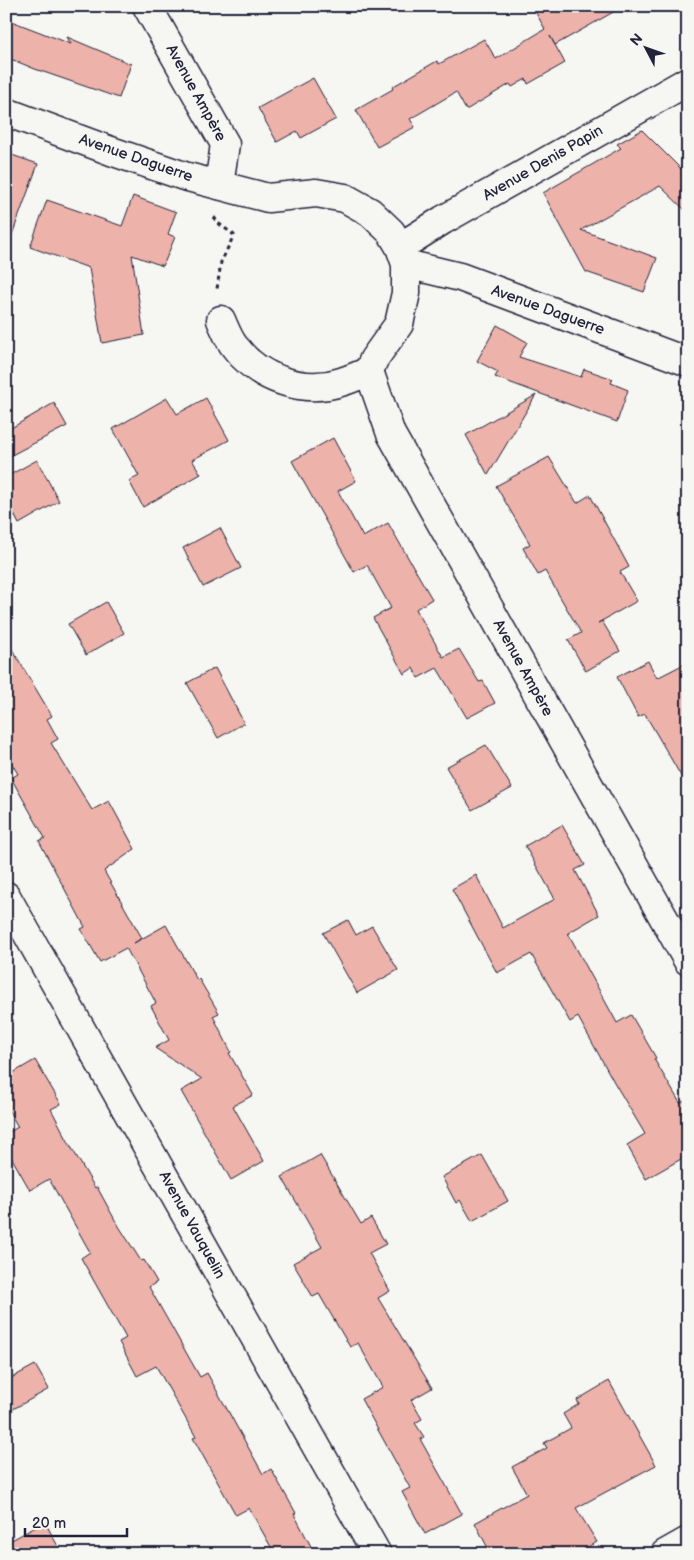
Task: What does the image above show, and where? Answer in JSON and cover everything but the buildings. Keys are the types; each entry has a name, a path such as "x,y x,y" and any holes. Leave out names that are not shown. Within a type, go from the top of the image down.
{"street":[{"name":"Avenue Ampère","path":"147,6 225,144 219,185"},
{"name":"Avenue Denis Papin","path":"403,255 451,216 688,81"},
{"name":"Avenue Daguerre","path":"6,112 184,176 268,198 316,193 344,198 370,212 391,232 403,255 688,362"},
{"path":"221,320 234,347 255,368 281,382 311,387 340,383 369,371 374,359 399,324 406,293 403,255"},
{"name":"Avenue Ampère","path":"369,371 391,434 688,960"},
{"name":"Avenue Vauquelin","path":"6,896 377,1554"},
{"path":"665,1554 688,1541"}],"path":[{"path":"213,216 218,223 234,235 221,262 216,291 221,320"}]}
